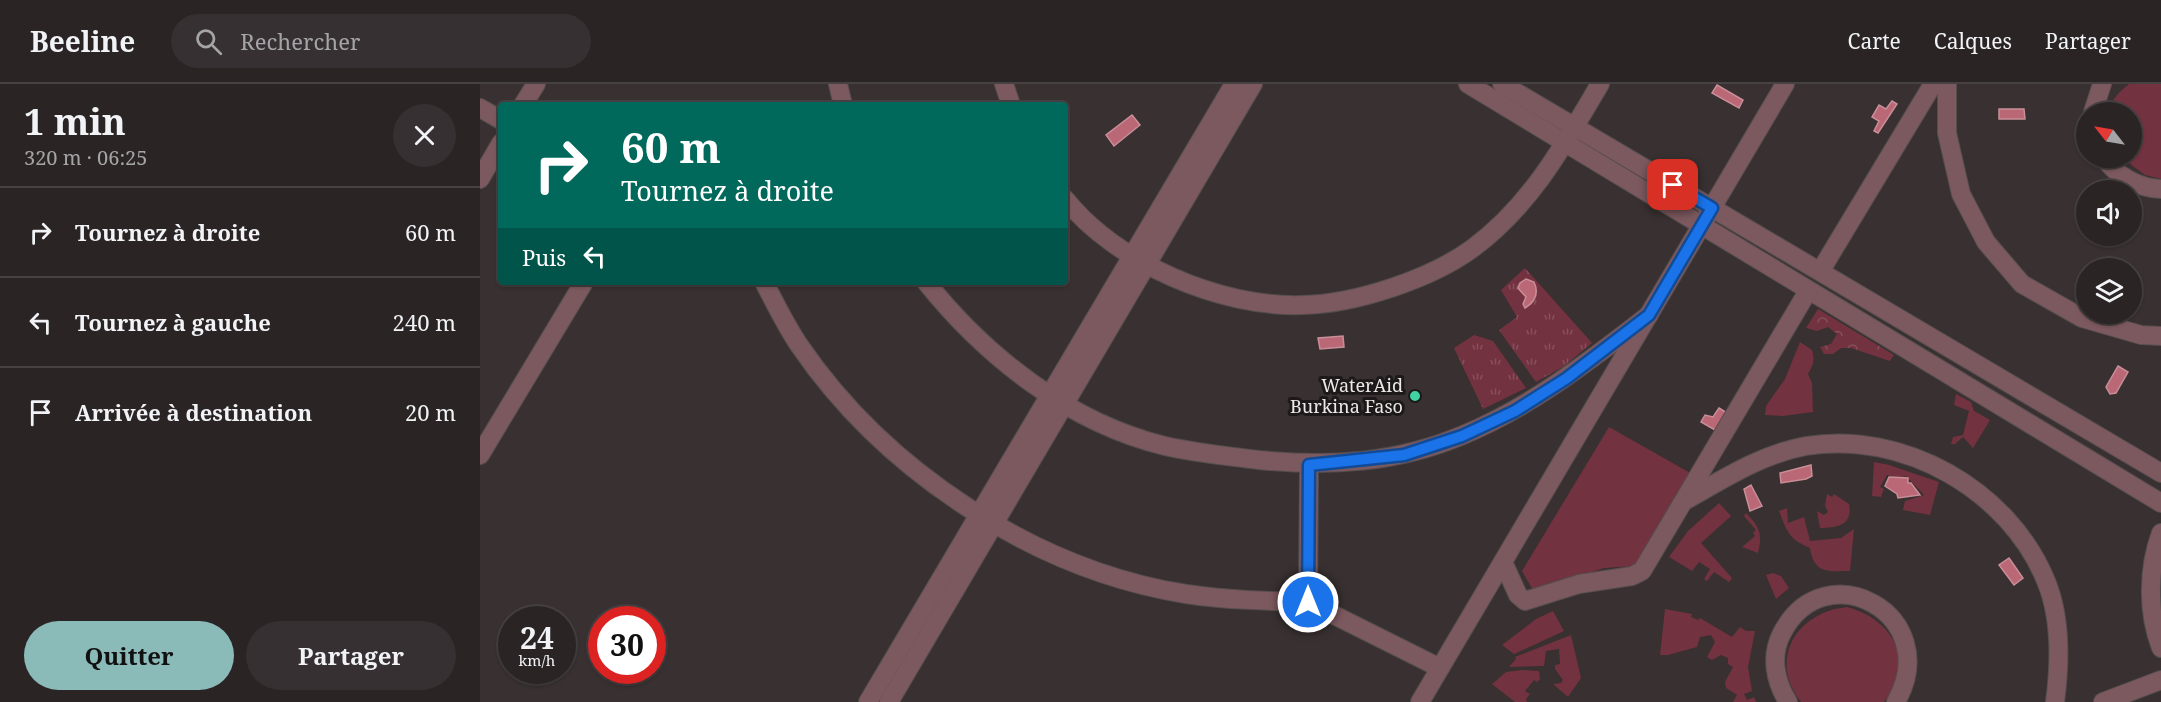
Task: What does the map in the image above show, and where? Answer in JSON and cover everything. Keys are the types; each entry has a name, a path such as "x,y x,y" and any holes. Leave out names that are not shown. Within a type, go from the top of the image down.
{"street":[{"path":"525,102 536,84"},
{"path":"838,84 842,102"},
{"path":"1004,84 1010,102"},
{"path":"868,702 902,662 994,525 1065,405 1234,84"},
{"path":"889,702 902,662 977,516 1048,395 1139,261 1253,84"},
{"path":"1468,84 1712,208 1821,270 2161,473"},
{"path":"1502,84 1570,135 1702,226 2161,503"},
{"path":"1068,203 1075,211 1139,261 1189,283 1245,300 1303,305 1358,298 1418,277 1473,249 1526,201 1570,135 1600,84"},
{"path":"1420,702 1785,84"},
{"path":"1821,270 1933,84"},
{"path":"1947,84 1947,134 1961,194 1986,242 2022,284 2082,318 2142,334 2161,336"},
{"path":"2096,102 2102,84"},
{"path":"480,108 498,118"},
{"path":"480,178 498,148"},
{"path":"2114,168 2125,178 2149,188 2161,189"},
{"path":"480,455 582,285"},
{"path":"766,285 799,345 844,400 902,459 977,516 1075,563 1184,594 1236,600 1308,602 1440,668"},
{"path":"929,285 986,346 1048,395 1115,429 1163,445 1205,454 1309,465 1404,455 1462,436 1515,411 1567,378 1649,315"},
{"path":"1503,562 1518,595 1525,602 1579,584 1632,576 1646,568 1808,291"},
{"path":"1686,500 1746,466 1775,454 1807,446 1850,443 1897,451 1926,462 1972,487 2008,523 2034,555 2047,582 2057,625 2055,702"},
{"path":"1308,602 1309,465"},
{"path":"2161,533 2155,550 2150,593 2156,636 2161,648"},
{"path":"1788,702 1779,688 1774,665 1777,642 1788,621 1805,605 1827,596 1850,595 1872,601 1891,615 1904,634 1909,657 1907,680 1896,702"},
{"path":"2103,702 2161,680"}],"green space":[{"path":"2129,84 2161,84 2161,179 2145,175 2136,168 2142,168 2142,102 2113,102"},
{"path":"1525,268 1592,343 1563,367 1536,382 1499,330 1517,317 1501,290"},
{"path":"1818,309 1894,355 1890,361 1851,348 1841,348 1833,354 1824,354 1820,347 1831,344 1837,334 1828,327 1817,331 1806,328"},
{"path":"1474,335 1493,341 1526,388 1483,409 1454,348"},
{"path":"1800,342 1812,350 1813,354 1813,363 1808,374 1812,383 1813,412 1783,416 1765,415 1766,406 1785,379"},
{"path":"1956,394 1971,402 1974,411 1990,420 1973,448 1963,437 1955,444 1951,444 1953,437 1963,435 1969,411 1954,405"},
{"path":"1609,427 1692,474 1636,566 1604,568 1534,592 1522,571"},
{"path":"1874,462 1939,482 1930,515 1903,510 1905,501 1924,495 1906,476 1899,478 1887,475 1880,487 1884,489 1881,497 1872,496"},
{"path":"1827,494 1832,497 1834,494 1849,504 1849,517 1838,526 1820,528 1817,511 1824,515 1828,512 1825,506"},
{"path":"1719,503 1731,516 1701,543 1732,578 1729,582 1714,572 1707,581 1704,579 1710,569 1699,562 1692,571 1669,557 1688,531"},
{"path":"1787,508 1788,523 1804,517 1810,541 1841,538 1854,529 1850,571 1824,570 1815,563 1810,548 1793,538 1787,530 1779,511"},
{"path":"1746,513 1759,531 1758,553 1742,547 1755,536 1753,533 1756,530 1744,516"},
{"path":"1773,573 1781,576 1789,588 1776,599 1766,575"},
{"path":"1847,607 1877,621 1888,632 1899,658 1899,672 1894,687 1884,702 1801,702 1791,686 1787,670 1787,654 1792,640 1814,618 1829,611"},
{"path":"1665,609 1692,614 1691,617 1698,620 1700,618 1732,637 1740,627 1746,631 1755,631 1748,667 1752,691 1744,694 1747,700 1754,697 1756,702 1733,702 1737,695 1726,688 1725,682 1733,667 1728,664 1728,658 1721,655 1712,660 1707,657 1715,642 1711,635 1700,637 1697,647 1660,655"},
{"path":"1553,611 1564,631 1514,654 1502,645 1536,619"},
{"path":"1571,635 1581,678 1568,697 1553,684 1561,683 1563,680 1555,669 1555,665 1560,664 1559,649 1546,651 1544,666 1509,667 1516,659 1515,657"},
{"path":"1539,671 1540,679 1537,682 1534,680 1525,691 1530,694 1526,699 1527,702 1515,702 1492,684 1506,672"}],"shaded area":[{"path":"1717,85 1743,100 1739,108 1712,93"},
{"path":"1892,101 1897,104 1878,133 1874,131 1879,121 1872,117 1879,105 1886,109"},
{"path":"1999,109 2024,109 2025,119 1999,119"},
{"path":"1132,115 1140,125 1114,146 1106,135"},
{"path":"1526,279 1534,282 1536,293 1534,300 1525,308 1523,304 1526,297 1518,288 1520,283"},
{"path":"1343,336 1344,347 1320,349 1318,338"},
{"path":"2118,366 2128,372 2116,393 2110,394 2106,387"},
{"path":"1719,408 1727,413 1715,430 1701,422 1705,415 1713,417"},
{"path":"1811,465 1812,476 1781,483 1780,473"},
{"path":"1889,477 1908,478 1908,483 1911,483 1920,495 1898,498 1897,494 1885,486"},
{"path":"1751,485 1762,506 1750,511 1744,489"},
{"path":"2009,558 2023,578 2014,585 1999,565"}],"place":[{"name":"WaterAid Burkina Faso","path":"1415,396"}],"route":[{"path":"1308,602 1309,465 1355,462 1404,455 1462,436 1515,411 1567,378 1649,315 1712,208 1673,185"}]}
